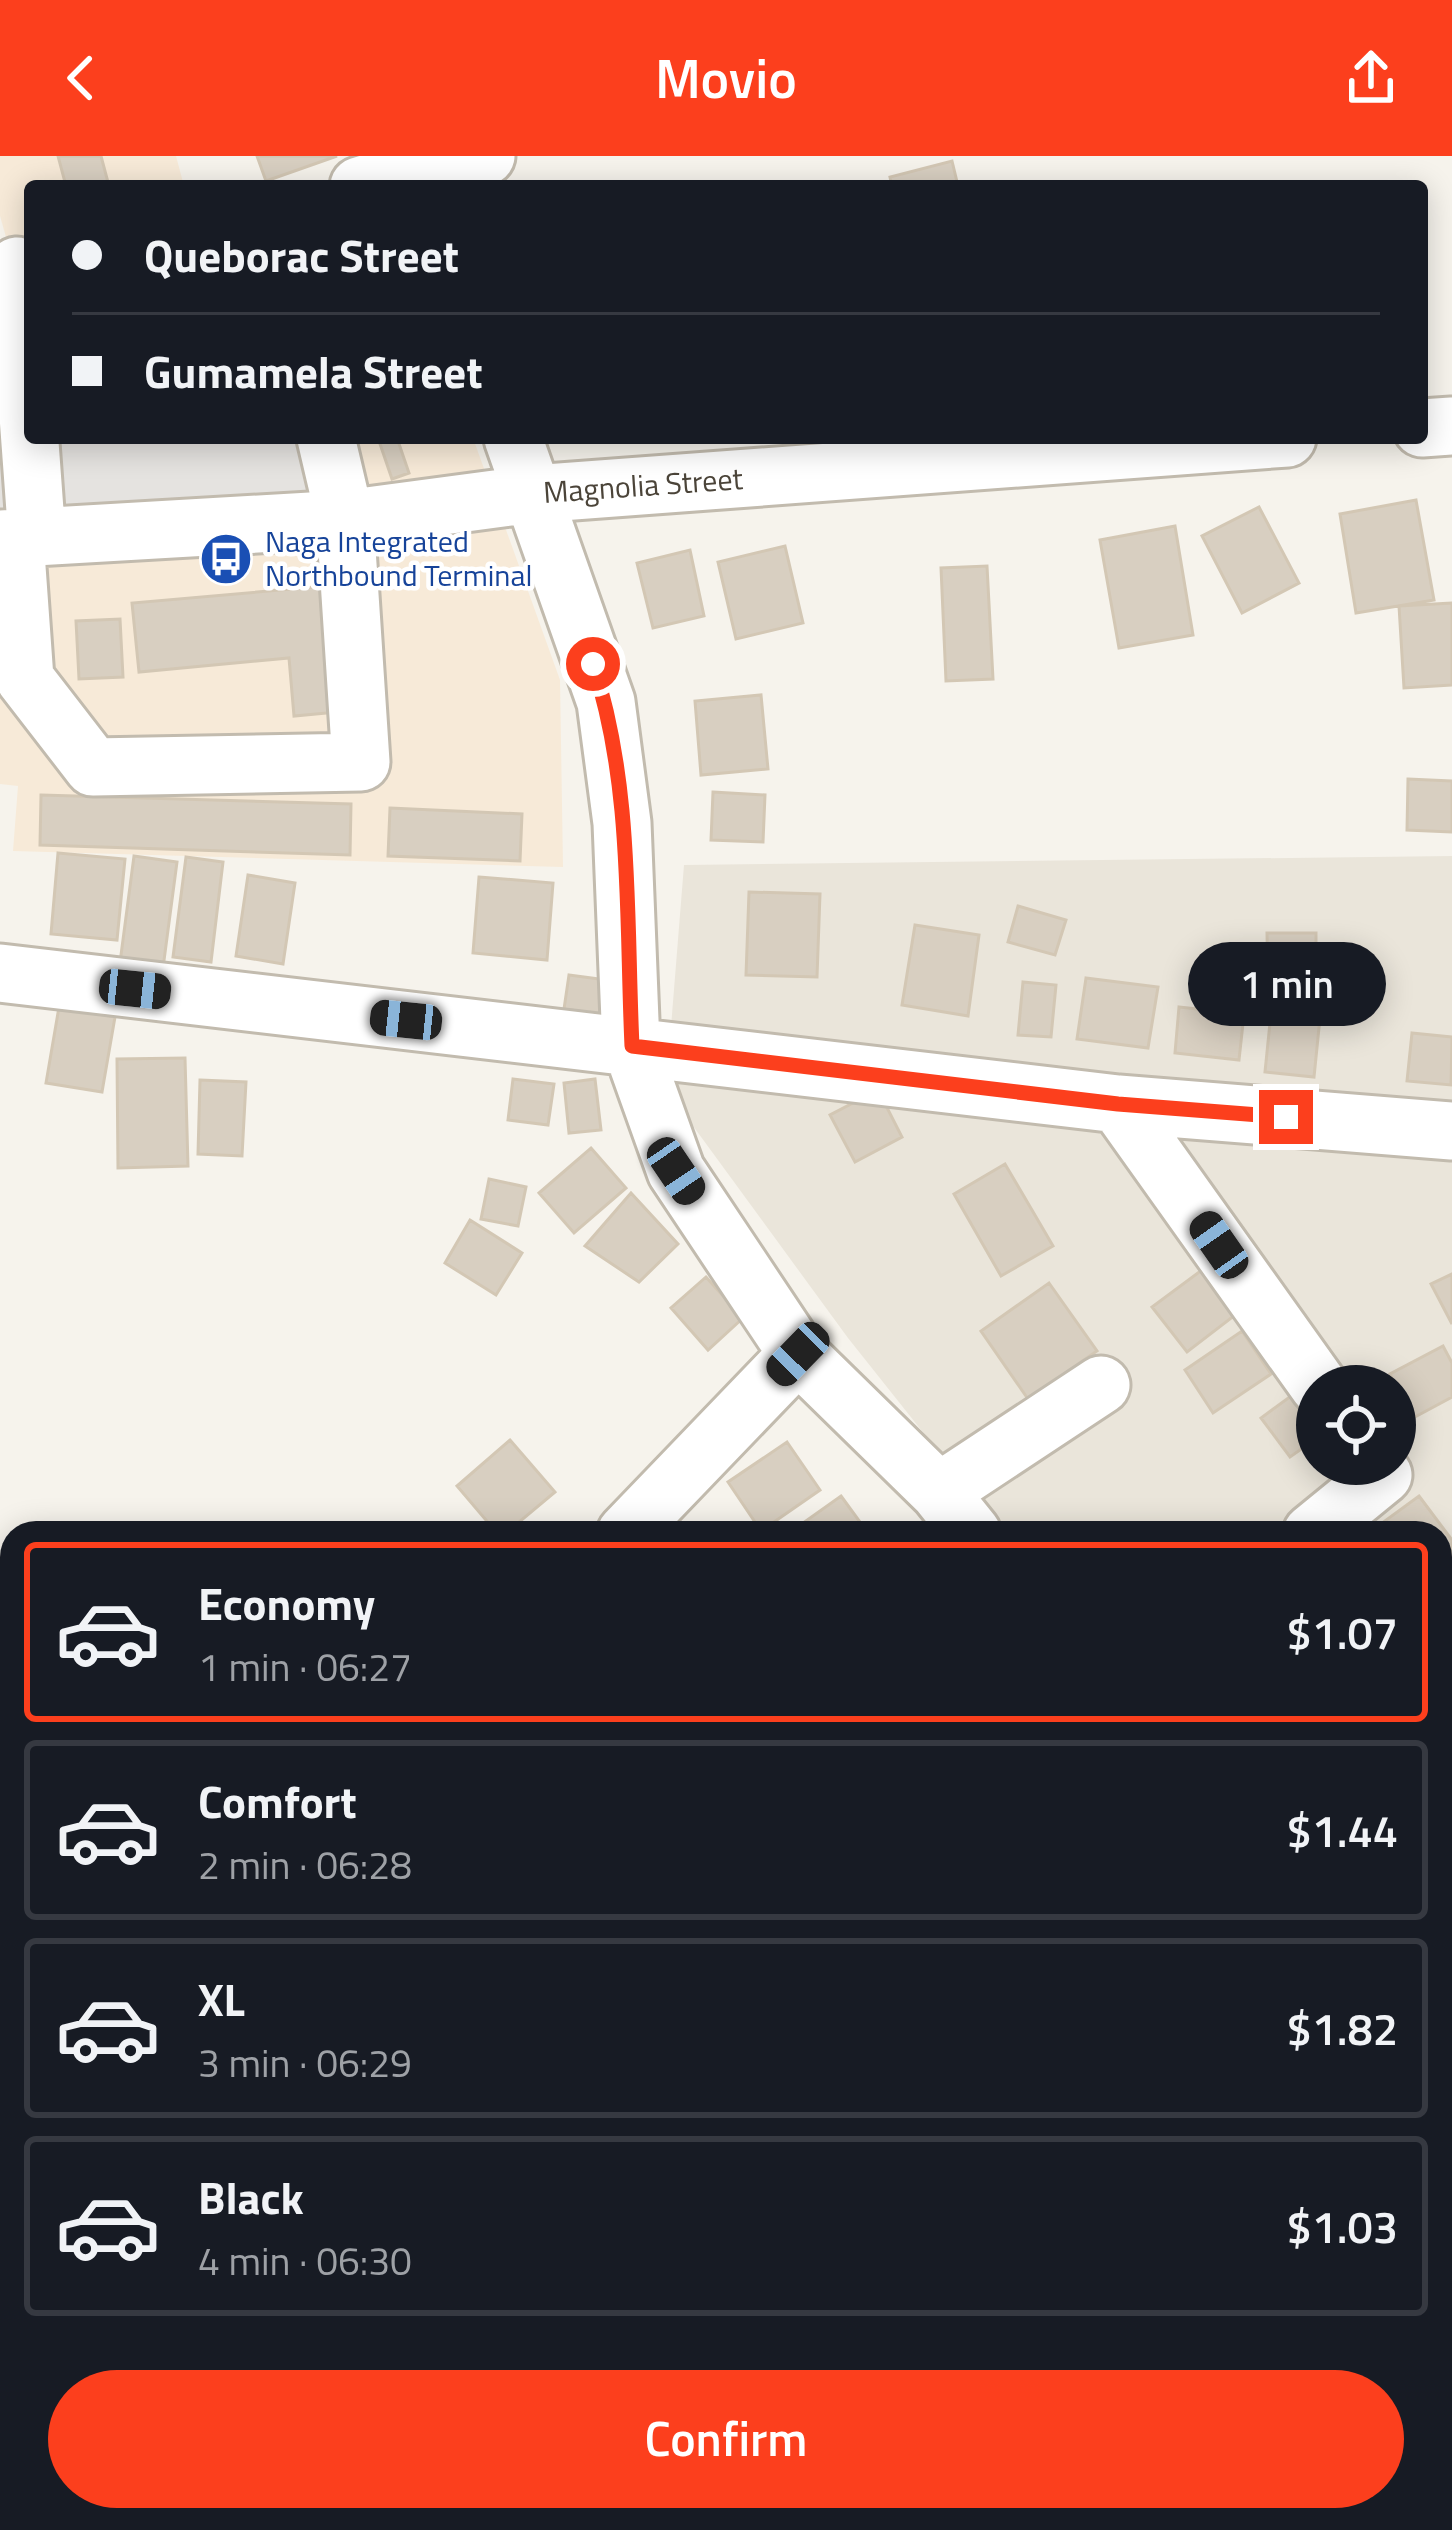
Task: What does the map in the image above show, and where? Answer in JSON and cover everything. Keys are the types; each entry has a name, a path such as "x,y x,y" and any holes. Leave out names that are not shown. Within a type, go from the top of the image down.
{"street":[{"path":"380,180 486,156"},
{"path":"16,266 17,539 25,679 93,767 361,762 345,519 327,444"},
{"path":"515,444 606,702 622,823 632,1046 676,1171 798,1354 955,1513 1101,1385"},
{"name":"Magnolia Street","path":"17,539 345,519 533,494 1206,444"},
{"path":"0,973 1118,1104 1452,1131"},
{"path":"1118,1104 1304,1365"},
{"path":"638,1521 798,1354"},
{"path":"1327,1521 1371,1485"}],"shaded area":[{"path":"0,156 176,156 182,180 24,180 24,240 8,244 0,216"},
{"path":"0,250 24,400 24,444 475,444 560,680 563,867 13,851 18,786 0,784"},
{"path":"0,291 24,409 24,444 301,444 316,498 0,521"},
{"path":"1452,856 1452,1521 993,1521 848,1338 666,1089 684,865"}],"building":[{"path":"58,156 101,156 107,180 64,180"},
{"path":"257,156 337,156 269,180"},
{"path":"952,161 957,180 891,180"},
{"path":"380,444 399,444 409,473 392,479"},
{"path":"1416,500 1434,600 1356,613 1340,514"},
{"path":"1259,507 1299,583 1242,613 1202,536"},
{"path":"1175,526 1193,635 1119,648 1100,540"},
{"path":"785,546 803,623 736,639 718,562"},
{"path":"690,550 704,616 653,628 637,563"},
{"path":"987,566 993,679 946,681 941,568"},
{"path":"326,586 338,712 294,716 289,658 139,672 132,603"},
{"path":"1452,603 1452,685 1404,688 1399,606"},
{"path":"120,619 123,677 79,679 76,621"},
{"path":"761,695 768,769 701,775 695,701"},
{"path":"1408,779 1452,781 1452,832 1407,830"},
{"path":"713,792 765,795 763,842 711,840"},
{"path":"41,795 351,804 350,855 40,845"},
{"path":"390,808 522,814 520,861 388,856"},
{"path":"58,853 125,859 117,940 51,934"},
{"path":"134,856 177,862 161,983 118,978"},
{"path":"186,857 223,862 211,962 173,957"},
{"path":"248,875 295,883 283,964 236,956"},
{"path":"479,877 553,883 547,960 473,953"},
{"path":"749,892 820,894 817,977 746,975"},
{"path":"1018,906 1066,920 1055,955 1008,942"},
{"path":"915,925 979,935 968,1016 902,1005"},
{"path":"1267,933 1316,933 1316,985 1268,985"},
{"path":"569,975 622,982 618,1017 564,1009"},
{"path":"1086,978 1158,987 1148,1048 1077,1039"},
{"path":"1023,982 1056,985 1051,1037 1018,1035"},
{"path":"1272,1003 1321,1008 1314,1077 1265,1072"},
{"path":"59,1007 115,1017 102,1092 46,1083"},
{"path":"1179,1007 1244,1014 1239,1060 1175,1053"},
{"path":"1412,1033 1452,1037 1451,1085 1407,1081"},
{"path":"185,1058 188,1166 118,1168 117,1059"},
{"path":"513,1079 554,1084 548,1125 508,1120"},
{"path":"595,1079 601,1130 569,1133 564,1083"},
{"path":"200,1080 246,1082 242,1156 198,1154"},
{"path":"878,1090 902,1137 855,1162 830,1115"},
{"path":"591,1148 626,1188 574,1233 539,1193"},
{"path":"1005,1164 1053,1246 1001,1276 954,1194"},
{"path":"489,1179 526,1187 518,1226 481,1219"},
{"path":"631,1193 678,1244 639,1282 585,1246"},
{"path":"470,1220 522,1253 496,1295 445,1263"},
{"path":"1206,1267 1239,1312 1187,1352 1152,1307"},
{"path":"1452,1274 1452,1324 1431,1284"},
{"path":"706,1277 743,1318 708,1350 671,1308"},
{"path":"1049,1283 1097,1351 1028,1399 981,1331"},
{"path":"1242,1331 1271,1374 1213,1413 1185,1370"},
{"path":"1443,1346 1452,1363 1452,1397 1416,1416 1416,1365 1407,1365"},
{"path":"1296,1392 1296,1453 1290,1457 1261,1418"},
{"path":"510,1440 555,1492 520,1521 487,1521 457,1486"},
{"path":"787,1442 820,1490 775,1521 754,1521 728,1482"},
{"path":"841,1496 859,1521 806,1521"},
{"path":"1419,1496 1438,1521 1385,1521"}],"place":[{"name":"Naga Integrated Northbound Terminal","path":"226,559"}],"route":[{"path":"593,664 606,702 622,823 632,1046 1118,1104 1286,1117"}]}
